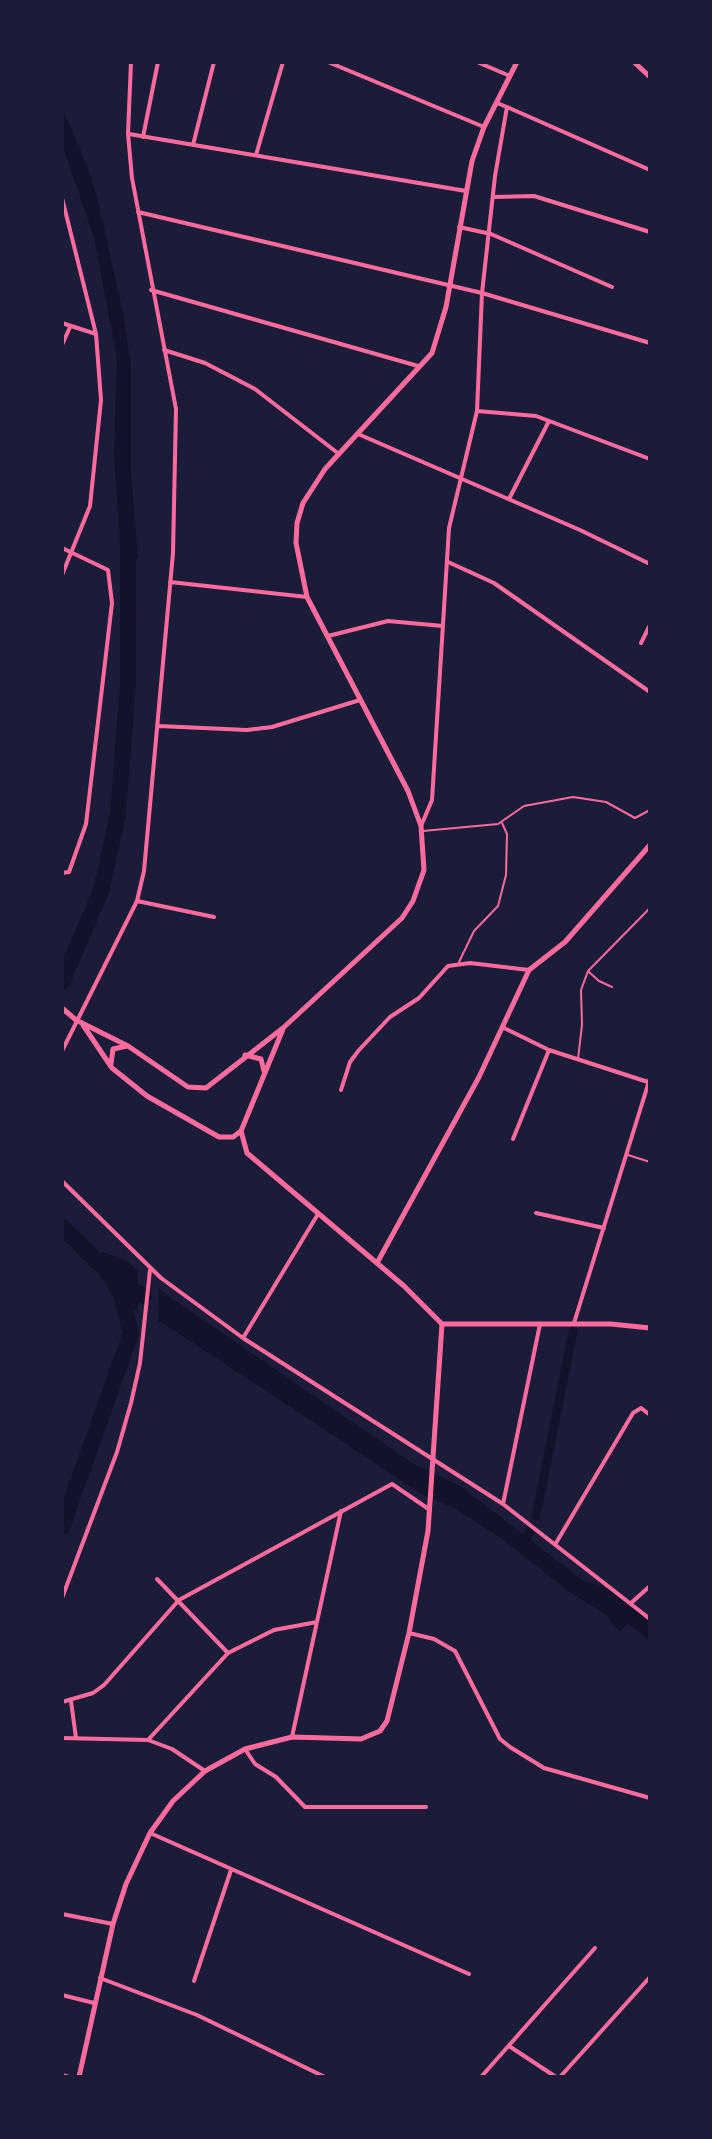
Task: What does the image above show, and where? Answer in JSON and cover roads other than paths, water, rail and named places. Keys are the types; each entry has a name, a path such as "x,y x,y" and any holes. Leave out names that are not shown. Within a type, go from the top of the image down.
{"main road":[{"path":"63,1009 83,1024 128,1046 188,1087 206,1088 283,1028 402,918 413,901 424,870 422,829 408,791 325,637 307,597 296,543 297,523 311,489 432,353 440,334 466,191 484,127 517,62"},
{"path":"634,62 650,77"},
{"path":"377,1263 504,1028 529,970 565,942 650,845"},
{"path":"83,1024 112,1068 147,1096 219,1137 233,1137 241,1131 283,1028"},
{"path":"112,1068 113,1049 128,1046"},
{"path":"245,1055 261,1059 265,1075"},
{"path":"241,1131 247,1153 258,1165 377,1263 442,1324 574,1323 650,1328"},
{"path":"79,2077 113,1924 150,1833 173,1801 205,1771 245,1749 292,1737 361,1739 380,1731 394,1702 423,1566 430,1510 442,1324"}],"street":[{"path":"62,1051 137,901 144,871 170,582 176,409 138,212 128,134 131,62"},
{"path":"143,137 158,62"},
{"path":"193,145 214,62"},
{"path":"256,155 283,62"},
{"path":"328,62 484,127"},
{"path":"477,62 510,76"},
{"path":"497,103 650,170"},
{"path":"422,829 432,800 449,528 477,411 482,293 507,107"},
{"path":"128,134 466,191"},
{"path":"494,197 534,196 650,232"},
{"path":"62,198 96,334 101,400 93,490 62,575"},
{"path":"138,212 482,293 650,343"},
{"path":"459,227 491,234 612,287"},
{"path":"151,290 421,367"},
{"path":"62,323 96,334"},
{"path":"62,345 70,327"},
{"path":"164,350 205,363 264,394 339,454"},
{"path":"477,411 523,414 549,421 596,442 650,459"},
{"path":"509,499 549,421"},
{"path":"358,434 650,564"},
{"path":"62,548 104,567 110,576 112,603 88,810 69,872 62,873"},
{"path":"448,562 494,583 650,692"},
{"path":"170,582 307,597"},
{"path":"325,637 388,621 443,626"},
{"path":"641,643 650,625"},
{"path":"159,726 247,730 272,727 360,700"},
{"path":"137,901 214,917"},
{"path":"341,1090 350,1062 359,1050 390,1017 419,998 448,966 459,963 529,970"},
{"path":"504,1028 549,1050 650,1081 574,1323"},
{"path":"513,1139 549,1050"},
{"path":"62,1181 150,1268 243,1338 503,1504 650,1619"},
{"path":"536,1213 604,1228"},
{"path":"243,1338 318,1214"},
{"path":"62,1598 117,1452 140,1363 150,1268"},
{"path":"503,1504 540,1324"},
{"path":"556,1543 638,1409 650,1415"},
{"path":"62,1702 93,1693 104,1685 179,1600 392,1484 430,1510"},
{"path":"292,1737 341,1511"},
{"path":"157,1579 228,1653"},
{"path":"631,1603 650,1586"},
{"path":"148,1740 228,1653 274,1630 317,1622"},
{"path":"409,1633 434,1639 455,1651 500,1739 510,1747 544,1768 650,1798"},
{"path":"71,1700 76,1738"},
{"path":"62,1738 148,1740 172,1749 205,1771"},
{"path":"245,1749 255,1764 276,1777 305,1807 426,1807"},
{"path":"150,1833 469,1974"},
{"path":"194,1981 231,1870"},
{"path":"62,1914 113,1924"},
{"path":"481,2077 595,1948"},
{"path":"509,2046 558,2077 650,1977"},
{"path":"100,1978 197,2015 325,2077"},
{"path":"62,1995 94,2003"},
{"path":"62,2075 69,2077"}],"lane":[{"path":"422,829 466,830 501,821 524,806 573,797 606,802 635,818 650,810"},
{"path":"459,963 474,931 498,906 506,875 507,834 501,821"},
{"path":"578,1059 582,1025 581,990 588,971 650,908"},
{"path":"588,971 612,987"},
{"path":"627,1154 650,1162"}],"waterway":[{"path":"62,982 101,891 118,814 128,684 128,537"},
{"path":"62,1227 106,1270 121,1294 131,1333 62,1527"},
{"path":"114,1281 144,1296"},
{"path":"536,1516 573,1331"},
{"path":"522,1547 531,1529"},
{"path":"586,1590 608,1597 650,1631"}]}
